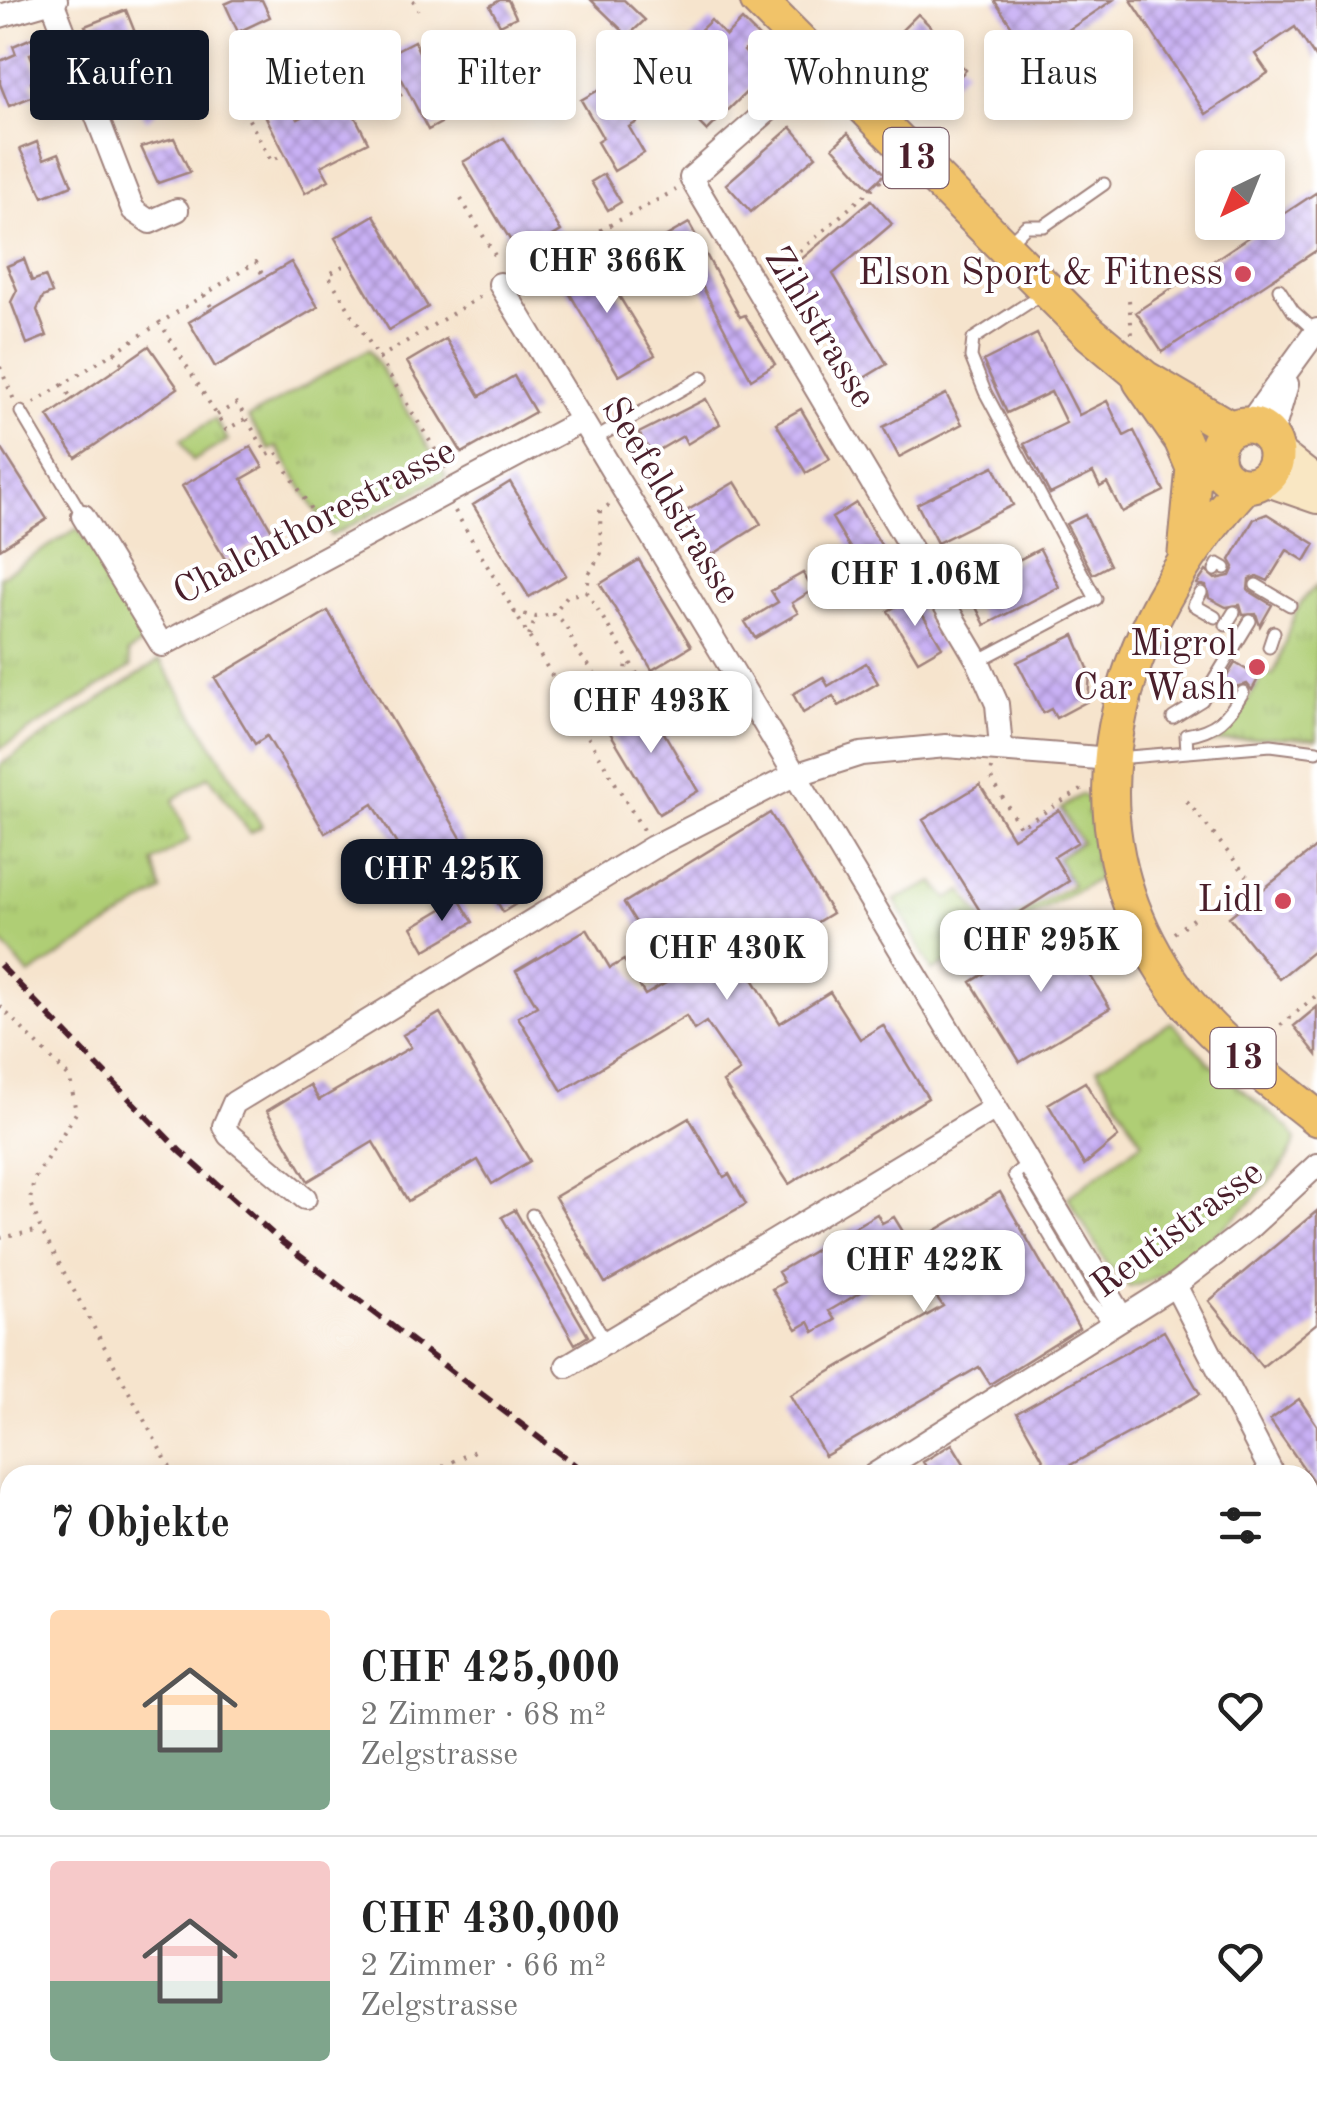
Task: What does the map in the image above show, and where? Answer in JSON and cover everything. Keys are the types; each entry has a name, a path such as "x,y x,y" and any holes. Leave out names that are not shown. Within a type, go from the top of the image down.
{"main road":[{"name":"13","path":"758,0 788,30"},
{"name":"13","path":"879,120 1047,290 1247,454 1207,556 1131,662 1111,758 1115,842 1132,905 1159,960 1207,1024 1317,1118"},
{"name":"13","path":"1136,365 1182,440 1194,468 1207,556"}],"street":[{"path":"0,16 54,0 133,210 150,222 177,210"},
{"path":"692,178 758,120"},
{"name":"Zihlstrasse","path":"692,178 978,661 997,704 997,755"},
{"name":"Seefeldstrasse","path":"504,282 587,431 1028,1163 1117,1321"},
{"path":"1247,454 1317,331"},
{"name":"Chalchthorestrasse","path":"83,516 162,645 451,490 587,431"},
{"path":"1247,454 1317,484"},
{"path":"1247,454 1317,496"},
{"path":"306,1198 229,1135 224,1126 234,1103 654,847 792,776 831,761 892,748 1111,758"},
{"path":"567,1366 995,1108"},
{"name":"Reutistrasse","path":"890,1465 1175,1285 1250,1226 1317,1165"},
{"path":"1175,1285 1267,1465"}],"lane":[{"path":"1005,247 1026,226 1044,226 1104,184"},
{"path":"1279,288 1293,312 1317,331"},
{"path":"978,661 1096,599 984,392 972,357 973,339 1047,290"},
{"path":"587,431 704,376"},
{"path":"19,408 83,516"},
{"path":"1262,592 1290,605"},
{"path":"1201,593 1194,605 1212,616 1216,601"},
{"path":"1226,624 1234,612"},
{"path":"1173,718 1202,700 1250,621"},
{"path":"1269,647 1274,632"},
{"path":"1187,751 1186,734 1210,731 1226,719 1244,692"},
{"path":"1111,758 1271,745 1317,751"},
{"path":"532,1215 606,1343"}],"path":[{"path":"413,0 418,10"},
{"path":"401,95 408,91"},
{"path":"249,120 271,161 285,154"},
{"path":"792,258 901,162"},
{"path":"379,358 504,282 665,198 692,178"},
{"path":"461,199 504,282"},
{"path":"0,367 19,408 256,262 264,278"},
{"path":"344,266 328,275 379,358 514,612 654,847"},
{"path":"204,294 212,308"},
{"path":"1129,300 1136,365"},
{"path":"159,321 226,430 246,419"},
{"path":"113,350 123,364"},
{"path":"62,384 72,399"},
{"path":"217,415 236,403 268,456 276,450 335,550"},
{"path":"626,495 600,511 601,553 589,574 587,592 627,662 639,677 683,682 713,699 738,685"},
{"path":"553,614 567,596 587,592"},
{"path":"514,612 536,617 553,614 565,621 578,654 591,663 598,678 599,698 590,710 584,730"},
{"path":"528,636 536,617"},
{"path":"599,698 613,696 624,685 627,662"},
{"path":"570,706 590,710"},
{"path":"997,755 991,778 1020,828 1086,786"},
{"path":"1187,801 1246,876"},
{"path":"1167,939 1198,914"},
{"path":"1263,1040 1272,1047 1277,1042 1268,1035 1317,995"},
{"path":"0,1006 70,1078 76,1113 34,1179 30,1200 41,1230 169,1465"},
{"path":"0,1238 41,1230"},
{"path":"445,1465 475,1451"}],"green space":[{"path":"369,349 446,476 331,536 277,447 269,450 248,418"},
{"path":"215,419 228,440 193,461 181,440"},
{"path":"78,528 143,629 145,641 128,653 131,667 0,749 0,577"},
{"path":"1317,586 1317,739 1271,737 1191,744 1226,734 1265,673 1272,676 1294,616"},
{"path":"160,660 262,826 250,833 209,776 173,800 189,840 153,862 162,891 29,975 0,940 0,765"},
{"path":"1082,794 1089,800 1098,879 932,971 895,900 934,882 948,899 963,891 990,932 1072,885 1057,858 1081,842 1061,809"},
{"path":"1171,1022 1213,1066 1289,1128 1296,1140 1270,1181 1224,1227 1172,1267 1129,1287 1107,1264 1068,1197 1142,1142 1097,1068"}],"building":[{"path":"234,0 262,0 270,17 237,30 225,4"},
{"path":"508,0 516,17 500,25 490,6"},
{"path":"591,0 624,0 645,20 634,30 622,30"},
{"path":"994,0 1113,0 1068,30 1014,30"},
{"path":"1131,0 1317,0 1317,60 1295,27 1255,54 1268,73 1206,114"},
{"path":"126,10 134,30 87,30 85,26"},
{"path":"918,14 934,30 902,30"},
{"path":"711,20 720,30 700,30"},
{"path":"742,20 752,30 748,30 748,47 744,51 748,55 748,91 728,110 728,34"},
{"path":"30,39 30,97 9,106 0,84 0,61 16,54 13,46"},
{"path":"414,41 421,56 421,116 401,77 401,48"},
{"path":"596,92 596,120 636,120 629,127 644,153 614,171 597,142 603,138 581,100"},
{"path":"268,120 357,120 368,142 321,166 329,180 305,193"},
{"path":"423,120 446,120 428,130"},
{"path":"696,120 718,120 707,131"},
{"path":"791,127 816,156 751,212 726,184"},
{"path":"848,133 885,174 870,188 833,147"},
{"path":"174,138 190,172 158,183 141,147"},
{"path":"504,138 561,231 520,256 463,162"},
{"path":"37,142 44,159 59,153 72,185 43,197 20,149"},
{"path":"604,174 621,202 608,210 591,182"},
{"path":"1317,192 1317,250 1162,352 1136,312 1245,240 1285,240 1285,213"},
{"path":"871,200 892,224 833,274 887,364 859,381 791,268"},
{"path":"374,215 428,307 389,330 335,238"},
{"path":"689,223 740,317 745,315 775,364 751,379 701,284 695,287 665,237"},
{"path":"594,255 655,355 619,376 559,276"},
{"path":"24,259 32,281 45,276 52,293 43,297 37,310 47,336 27,344 11,302 17,290 7,266"},
{"path":"291,262 318,307 215,367 189,322"},
{"path":"1037,334 1079,415 1107,401 1124,436 1134,431 1164,491 1122,512 1107,483 1100,487 1093,473 1050,494 1024,444 1066,423 1051,392 1007,413 983,361"},
{"path":"446,339 480,396 514,376 535,412 462,453 407,362"},
{"path":"149,346 178,388 76,458 48,416"},
{"path":"946,394 962,424 899,457 883,427"},
{"path":"706,399 720,424 687,444 683,436 652,454 639,433"},
{"path":"801,409 830,459 806,473 776,423"},
{"path":"0,446 47,519 0,549"},
{"path":"251,447 263,467 242,479 274,534 226,561 182,486"},
{"path":"994,466 1013,505 937,543 917,504"},
{"path":"510,482 566,575 529,597 473,505"},
{"path":"735,482 761,524 712,555 685,512"},
{"path":"856,503 886,553 862,568 832,518"},
{"path":"1267,514 1315,544 1305,561 1287,550 1268,581 1257,576 1249,579 1248,590 1272,605 1260,626 1256,614 1243,615 1240,605 1226,607 1209,598 1206,586 1197,584 1206,571 1215,579 1230,576 1234,567 1230,560 1254,519"},
{"path":"1085,515 1110,565 1093,574 1066,524"},
{"path":"1040,549 1059,587 985,625 966,587"},
{"path":"639,560 691,646 652,670 600,584"},
{"path":"803,573 813,590 792,603 798,613 755,638 745,622 778,602 771,591"},
{"path":"912,597 942,647 918,661 888,611"},
{"path":"328,611 467,848 405,885 397,872 409,865 373,804 325,833 267,736 255,744 215,678"},
{"path":"1074,635 1090,673 1088,701 1056,718 1051,709 1043,713 1017,662"},
{"path":"866,663 878,683 839,706 833,696 803,713 793,694 823,677 828,686"},
{"path":"1235,663 1259,677 1252,690 1247,684 1235,687 1224,681"},
{"path":"643,697 698,791 659,814 603,721"},
{"path":"980,785 1013,838 1059,810 1078,842 1054,857 1069,881 992,930 923,820"},
{"path":"770,813 832,913 745,966 780,1023 830,992 860,1039 883,1025 928,1098 789,1184 723,1082 740,1071 706,1022 694,1030 686,1016 562,1091 518,1017 537,1006 516,971 587,929 610,968 624,960 645,995 671,980 624,903"},
{"name":"Lidl","path":"1317,846 1317,948 1279,979 1229,917"},
{"path":"510,886 519,902 503,912 493,895"},
{"path":"459,899 473,922 425,950 412,927"},
{"path":"1061,927 1110,1008 1020,1062 971,982"},
{"path":"1317,1007 1317,1055 1294,1026"},
{"path":"440,1013 530,1161 492,1184 478,1160 408,1201 373,1142 308,1181 267,1111 310,1085 319,1100 411,1047 403,1035"},
{"path":"1085,1082 1118,1137 1084,1165 1048,1104"},
{"path":"689,1118 724,1177 729,1174 746,1204 605,1283 555,1197"},
{"path":"1000,1192 1079,1328 990,1384 979,1367 825,1456 790,1395 943,1306 936,1296 948,1289 932,1263 891,1287 885,1278 829,1311 835,1320 814,1332 809,1322 797,1329 772,1289 784,1282 778,1272 877,1214 882,1223 894,1217 911,1245"},
{"path":"515,1210 588,1336 575,1344 502,1217"},
{"path":"1317,1211 1317,1323 1262,1367 1209,1301"},
{"path":"1164,1331 1200,1394 1070,1465 1046,1465 1017,1413"},
{"path":"1299,1399 1317,1425 1317,1465 1302,1465 1270,1420"},
{"path":"952,1444 965,1465 925,1465 923,1462"}],"railway":[{"path":"0,965 180,1151 283,1243 575,1465"}],"place":[{"name":"Elson Sport & Fitness","path":"1243,274"},
{"name":"Migrol Car Wash","path":"1257,667"},
{"name":"Lidl","path":"1283,901"}]}
